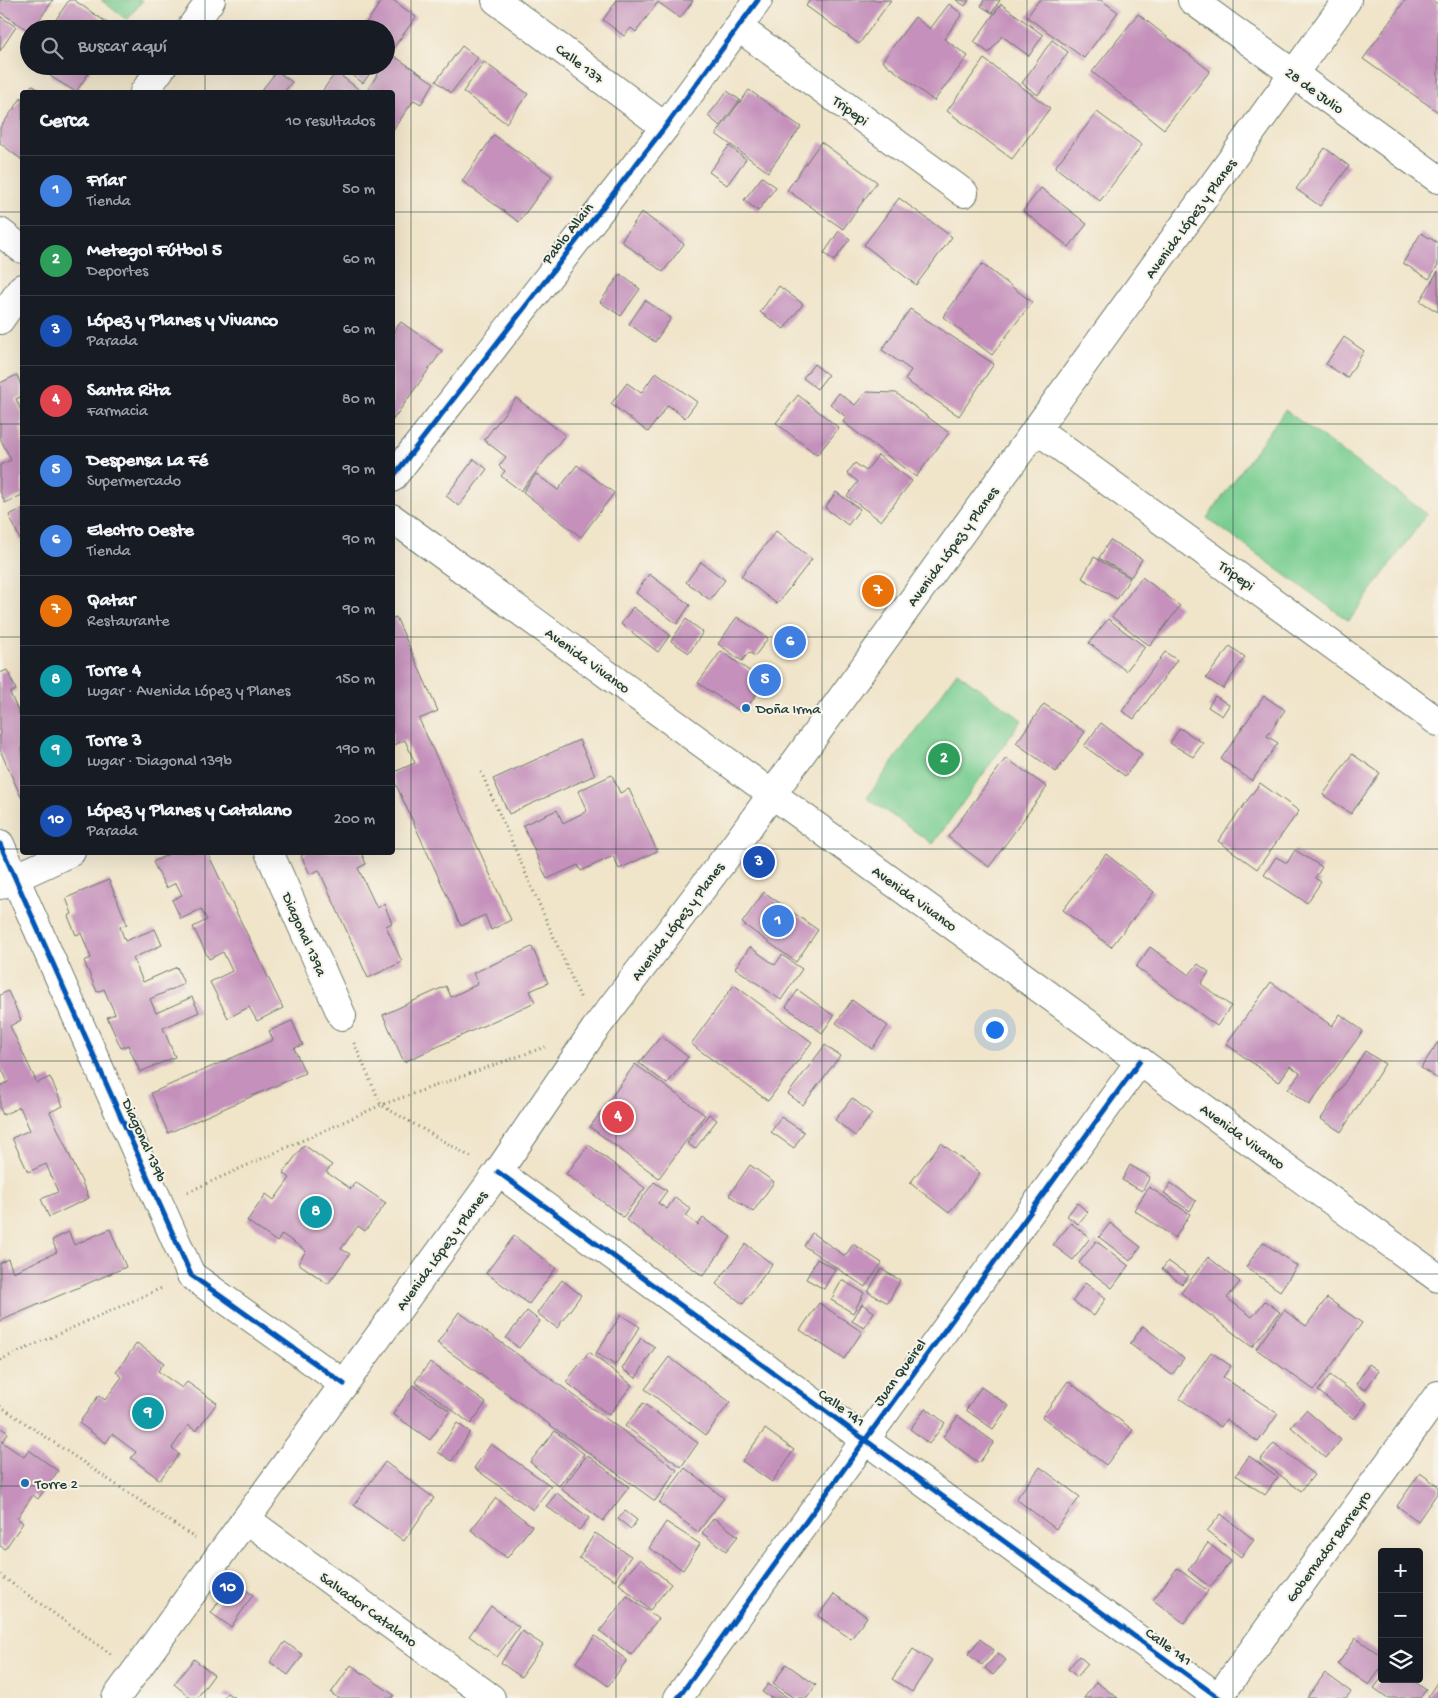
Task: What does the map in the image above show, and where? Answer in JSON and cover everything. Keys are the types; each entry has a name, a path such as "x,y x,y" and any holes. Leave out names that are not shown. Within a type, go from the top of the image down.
{"street":[{"path":"197,20 212,0"},
{"name":"Calle 137","path":"496,0 665,127"},
{"name":"Pablo Allain","path":"395,474 665,127 758,0"},
{"name":"28 de Julio","path":"1192,0 1438,179"},
{"name":"Avenida López y Planes","path":"116,1698 498,1172 595,1029 772,794 1347,0"},
{"name":"Tripepi","path":"738,27 964,193"},
{"path":"145,90 156,75"},
{"path":"0,232 20,247"},
{"path":"0,320 20,291"},
{"name":"Tripepi","path":"1036,429 1438,722"},
{"name":"Avenida Vivanco","path":"395,520 1438,1278"},
{"name":"Diagonal 139b","path":"0,844 7,881 160,1205 191,1275"},
{"path":"7,881 64,855"},
{"name":"Diagonal 139a","path":"270,855 342,1016"},
{"name":"Juan Queirel","path":"678,1698 1140,1061"},
{"name":"Calle 141","path":"498,1172 1218,1698"},
{"path":"191,1275 344,1384"},
{"name":"Gobernador Barreyro","path":"1218,1698 1438,1394"},
{"name":"Salvador Catalano","path":"246,1519 491,1698"}],"path":[{"path":"481,772 595,1029"},
{"path":"342,1016 381,1105 498,1172"},
{"path":"160,1205 381,1105 548,1046"},
{"path":"0,1360 191,1275"},
{"path":"0,1406 220,1555"},
{"path":"0,1575 135,1672"}],"green space":[{"path":"101,0 143,0 127,20"},
{"path":"1285,410 1427,514 1349,621 1207,518"},
{"path":"957,672 1022,720 933,844 867,798"}],"building":[{"path":"0,0 53,0 39,20 20,20 20,25 0,12"},
{"path":"69,0 74,0 103,20 56,20"},
{"path":"382,0 393,0 416,17 395,46 395,20 368,20"},
{"path":"617,0 693,1 680,18 658,2 636,32 631,28 624,36 603,20"},
{"path":"810,0 891,0 859,44 806,6"},
{"path":"956,0 969,0 965,6"},
{"path":"984,0 1000,0 992,13 981,6"},
{"path":"1039,0 1101,0 1118,12 1084,58 1027,17"},
{"path":"1405,0 1432,0 1438,4 1438,112 1363,59"},
{"path":"949,4 962,14 944,39 968,56 934,101 882,61 915,17 930,29"},
{"path":"1001,4 1043,35 1029,56 1002,36 989,53 974,42"},
{"path":"1138,14 1210,71 1164,129 1092,72"},
{"path":"0,16 16,27 0,51"},
{"path":"1052,40 1068,52 1038,95 1022,83"},
{"path":"462,46 478,58 451,93 436,81"},
{"path":"395,57 434,83 421,104 414,100 395,127 395,90 367,90 377,75 395,75"},
{"path":"984,59 1050,108 1012,159 947,111"},
{"path":"484,62 528,94 506,123 463,92"},
{"path":"87,75 77,90 73,90 50,76"},
{"path":"274,75 282,75 292,82 286,90 262,90"},
{"path":"334,75 340,75 360,90 323,90"},
{"path":"352,75 369,75 363,83"},
{"path":"32,85 39,90 28,90"},
{"path":"749,90 801,127 768,172 716,134"},
{"path":"727,91 740,100 720,126 708,116"},
{"path":"20,100 20,158 0,143 0,128"},
{"path":"1097,112 1142,145 1100,201 1055,167"},
{"path":"494,135 552,176 519,222 462,181"},
{"path":"821,142 877,182 843,229 787,190"},
{"path":"729,146 746,159 727,185 709,172"},
{"path":"1325,148 1349,166 1320,206 1296,189"},
{"path":"762,177 776,187 758,211 744,200"},
{"path":"1041,188 1087,224 1069,247 1023,211"},
{"path":"899,198 952,237 916,285 864,245"},
{"path":"642,212 684,244 663,272 621,241"},
{"path":"839,231 850,239 834,261 824,253"},
{"path":"1421,233 1438,243 1438,265 1429,279 1403,263"},
{"path":"982,264 1032,302 992,355 943,317"},
{"path":"1438,271 1438,312 1420,301"},
{"path":"620,274 640,289 621,316 600,302"},
{"path":"779,286 803,304 784,329 760,312"},
{"path":"645,300 671,318 655,342 629,324"},
{"path":"910,309 994,364 959,416 905,380 911,370 882,350"},
{"path":"401,322 442,351 395,417 395,329"},
{"path":"1344,337 1364,351 1347,378 1326,364"},
{"path":"814,364 828,375 817,389 803,378"},
{"path":"656,372 697,402 685,418 668,405 648,432 611,404 627,383 641,393"},
{"path":"17,375 20,383 20,397 16,399 20,408 20,496 5,503 0,491 0,465 11,460 0,438 0,383"},
{"path":"866,392 896,393 949,433 916,477 843,422 846,417 830,404 839,393 855,405"},
{"path":"798,395 839,428 817,455 776,423"},
{"path":"516,398 565,435 521,491 501,476 505,471 499,466 506,457 484,440"},
{"path":"878,455 912,481 881,521 847,496 858,482 847,473 855,463 866,471"},
{"path":"474,459 487,469 459,506 446,496"},
{"path":"577,465 614,493 581,537 523,492 536,474 558,490"},
{"path":"836,492 860,509 848,525 825,508"},
{"path":"20,510 20,540 9,515"},
{"path":"776,531 812,559 777,604 741,576"},
{"path":"1110,540 1142,559 1131,577 1099,558"},
{"path":"1094,557 1130,578 1117,599 1082,578"},
{"path":"701,562 725,580 710,600 686,582"},
{"path":"649,574 690,605 677,624 636,593"},
{"path":"1142,577 1180,606 1150,646 1112,617"},
{"path":"633,607 670,635 658,652 621,624"},
{"path":"395,617 438,711 419,719 511,920 491,930 485,915 461,926 395,783 395,772 415,763 405,740 395,745"},
{"path":"737,617 768,638 755,656 749,652 742,661 718,644"},
{"path":"686,619 703,632 689,653 671,641"},
{"path":"1108,619 1145,647 1126,671 1089,643"},
{"path":"1230,646 1245,657 1223,689 1206,678"},
{"path":"721,651 765,682 744,712 741,712 698,683"},
{"path":"1165,652 1177,660 1134,719 1122,711"},
{"path":"7,670 16,690 10,693 20,716 20,795 0,750 0,673"},
{"path":"1215,696 1229,705 1222,716 1208,707"},
{"path":"1264,696 1285,710 1267,736 1278,743 1252,781 1221,759"},
{"path":"1044,704 1085,732 1056,772 1016,743"},
{"path":"1101,723 1142,754 1125,776 1084,746"},
{"path":"1180,728 1203,743 1193,757 1170,743"},
{"path":"579,740 595,775 509,814 493,779"},
{"path":"1352,754 1380,773 1351,814 1323,795"},
{"path":"1006,758 1047,787 989,867 948,837"},
{"path":"612,775 620,793 629,789 657,851 619,869 613,856 581,871 578,865 547,879 523,825 557,810 563,823 587,811 578,791"},
{"path":"1260,783 1299,811 1257,869 1218,841"},
{"path":"1295,850 1322,867 1315,878 1321,882 1307,903 1264,875 1276,857 1287,863"},
{"path":"1106,854 1154,892 1111,947 1063,910"},
{"path":"167,855 208,855 283,1008 257,1021 249,1007 228,1018 210,982 232,971 223,952 209,959 193,927 207,920 201,909 181,919 172,900 182,895 176,883 166,888 153,862"},
{"path":"362,855 366,864 358,868 377,908 384,904 392,923 386,926 402,962 368,978 319,870 310,874 301,856"},
{"path":"109,880 127,924 120,927 125,941 155,929 162,945 133,958 143,982 177,967 184,984 150,999 156,1013 192,997 199,1012 163,1028 175,1057 140,1072 128,1045 121,1048 107,1017 115,1014 104,989 97,992 84,961 91,958 81,933 76,935 68,916 72,914 66,898"},
{"path":"764,892 818,930 796,962 742,923"},
{"path":"532,947 548,983 530,991 535,1002 404,1062 383,1015 446,986 451,997 478,984 473,973"},
{"path":"750,947 775,965 782,955 802,969 781,1000 735,968"},
{"path":"1150,947 1189,975 1198,964 1209,972 1201,984 1231,1006 1217,1026 1136,967"},
{"path":"1271,982 1332,1026 1340,1014 1363,1031 1309,1105 1288,1089 1300,1073 1290,1066 1279,1082 1226,1044"},
{"path":"734,985 812,1042 768,1101 691,1044"},
{"path":"798,990 834,1016 822,1033 786,1007"},
{"path":"8,991 21,1020 10,1026 37,1083 50,1077 63,1106 50,1112 89,1198 49,1217 41,1199 58,1192 46,1164 28,1172 12,1138 30,1130 20,1107 3,1115 0,1108 0,1086 8,1082 0,1065 0,995"},
{"path":"852,1000 888,1026 872,1049 836,1023"},
{"path":"292,1021 303,1045 294,1048 305,1073 168,1133 151,1093 273,1040 269,1031"},
{"path":"661,1036 688,1057 667,1084 639,1063"},
{"path":"1438,1042 1438,1079 1421,1068"},
{"path":"825,1045 840,1056 803,1105 788,1094"},
{"path":"1365,1051 1385,1064 1341,1132 1321,1119"},
{"path":"635,1064 705,1115 659,1178 590,1127"},
{"path":"852,1098 872,1114 855,1136 835,1120"},
{"path":"709,1114 717,1120 695,1149 687,1143"},
{"path":"781,1117 804,1132 794,1148 771,1132"},
{"path":"941,1143 980,1173 949,1213 910,1183"},
{"path":"304,1145 332,1165 326,1172 351,1189 355,1182 386,1203 365,1231 358,1226 341,1249 350,1254 328,1284 298,1263 306,1251 282,1234 277,1242 247,1221 266,1194 274,1200 290,1178 283,1173"},
{"path":"589,1145 645,1188 623,1217 566,1174"},
{"path":"750,1165 774,1182 753,1212 729,1195"},
{"path":"1130,1165 1150,1177 1142,1191 1122,1180"},
{"path":"654,1182 667,1191 658,1203 667,1209 675,1197 691,1209 686,1216 698,1225 703,1218 731,1237 703,1276 626,1220"},
{"path":"1171,1183 1196,1201 1190,1211 1164,1193"},
{"path":"1149,1187 1190,1214 1175,1238 1134,1210"},
{"path":"1077,1203 1088,1212 1078,1224 1067,1216"},
{"path":"1071,1223 1090,1238 1073,1260 1053,1245"},
{"path":"1110,1223 1141,1247 1130,1261 1099,1237"},
{"path":"110,1229 126,1267 0,1321 0,1263 8,1259 13,1272 57,1252 52,1240 69,1232 74,1245"},
{"path":"812,1233 845,1256 853,1244 882,1263 865,1287 804,1246"},
{"path":"514,1236 556,1268 529,1304 486,1273"},
{"path":"1096,1241 1129,1266 1112,1288 1079,1263"},
{"path":"1263,1242 1297,1266 1280,1291 1246,1267"},
{"path":"746,1244 772,1264 743,1304 716,1284"},
{"path":"1208,1257 1240,1282 1227,1298 1252,1317 1265,1301 1280,1312 1252,1347 1181,1293"},
{"path":"817,1259 835,1269 824,1289 806,1279"},
{"path":"1168,1261 1189,1276 1182,1284 1162,1269"},
{"path":"881,1269 900,1280 888,1303 868,1292"},
{"path":"562,1280 581,1295 557,1328 537,1313"},
{"path":"842,1280 864,1293 853,1313 831,1300"},
{"path":"1085,1283 1106,1298 1094,1316 1073,1301"},
{"path":"1327,1298 1362,1323 1314,1390 1256,1349 1284,1310 1306,1326"},
{"path":"819,1303 862,1332 844,1359 800,1330"},
{"path":"862,1304 874,1312 864,1328 852,1321"},
{"path":"527,1311 540,1321 519,1348 506,1338"},
{"path":"459,1312 677,1470 655,1501 437,1343"},
{"path":"621,1315 640,1327 615,1365 596,1353"},
{"path":"1143,1326 1184,1358 1172,1375 1130,1344"},
{"path":"641,1338 655,1347 636,1378 622,1369"},
{"path":"137,1343 164,1363 158,1371 182,1388 187,1382 217,1403 196,1431 188,1425 172,1448 179,1454 160,1480 131,1458 136,1452 112,1434 106,1443 79,1423 99,1395 105,1400 122,1377 116,1372"},
{"path":"589,1352 632,1385 609,1415 566,1382"},
{"path":"1211,1352 1231,1366 1223,1377 1278,1414 1258,1442 1226,1419 1221,1427 1179,1398"},
{"path":"669,1357 730,1402 706,1435 645,1389"},
{"path":"430,1362 486,1403 471,1424 415,1382"},
{"path":"1369,1364 1379,1371 1365,1390 1356,1384"},
{"path":"1330,1375 1367,1403 1354,1419 1318,1391"},
{"path":"1068,1381 1133,1430 1106,1465 1042,1417"},
{"path":"413,1385 450,1411 430,1440 393,1414"},
{"path":"981,1387 1009,1406 993,1429 966,1410"},
{"path":"643,1403 698,1443 681,1467 625,1426"},
{"path":"926,1408 945,1423 929,1444 910,1429"},
{"path":"1306,1410 1341,1440 1326,1458 1291,1427"},
{"path":"958,1416 994,1442 979,1463 943,1437"},
{"path":"457,1423 470,1432 452,1461 438,1452"},
{"name":"Torre 2","path":"0,1427 8,1433 2,1442 24,1457 29,1450 58,1471 38,1499 33,1495 17,1518 23,1523 5,1549 0,1546"},
{"path":"765,1429 794,1450 772,1482 742,1461"},
{"path":"555,1431 584,1454 559,1486 530,1462"},
{"path":"1274,1443 1314,1475 1301,1491 1260,1460"},
{"path":"491,1444 551,1486 533,1510 474,1468"},
{"path":"587,1455 629,1487 603,1521 561,1489"},
{"path":"1249,1456 1278,1477 1265,1495 1236,1475"},
{"path":"385,1462 434,1498 404,1541 354,1505"},
{"path":"1040,1467 1080,1497 1056,1529 1016,1499"},
{"path":"685,1468 724,1498 698,1532 659,1503"},
{"path":"1420,1473 1438,1486 1438,1492 1418,1521 1397,1506"},
{"path":"557,1493 589,1518 579,1530 546,1506"},
{"path":"496,1498 532,1526 507,1558 471,1530"},
{"path":"625,1511 637,1520 631,1529 618,1519"},
{"path":"1221,1514 1254,1540 1241,1557 1207,1531"},
{"path":"714,1518 738,1536 726,1551 702,1533"},
{"path":"666,1522 700,1544 683,1570 649,1548"},
{"path":"595,1533 631,1556 615,1580 579,1558"},
{"path":"1208,1543 1231,1561 1210,1587 1188,1570"},
{"path":"640,1559 671,1584 650,1610 619,1584"},
{"path":"1177,1568 1208,1591 1184,1623 1153,1600"},
{"path":"233,1581 253,1595 231,1627 211,1613"},
{"path":"834,1594 867,1617 851,1639 818,1616"},
{"path":"627,1596 658,1619 631,1655 600,1631"},
{"path":"491,1606 519,1627 497,1657 469,1636"},
{"path":"522,1631 543,1645 521,1677 501,1663"},
{"path":"595,1636 627,1660 608,1686 576,1662"},
{"path":"1356,1638 1378,1653 1378,1673 1369,1685 1338,1664"},
{"path":"980,1639 994,1650 982,1665 968,1654"},
{"path":"285,1642 303,1655 288,1675 270,1662"},
{"path":"913,1649 932,1661 912,1692 892,1679"},
{"path":"998,1653 1006,1660 993,1675 985,1668"},
{"path":"1079,1656 1088,1664 1077,1677 1068,1669"},
{"path":"194,1659 214,1675 197,1698 191,1698 174,1684"},
{"path":"786,1664 816,1685 807,1698 794,1698 773,1684"},
{"path":"351,1665 394,1695 392,1698 338,1698 331,1693"},
{"path":"1325,1673 1351,1692 1346,1698 1307,1698"},
{"path":"1438,1681 1438,1698 1430,1698 1428,1696"},
{"path":"1096,1682 1118,1698 1084,1698"},
{"path":"1378,1683 1416,1683 1426,1690 1420,1698 1388,1698 1374,1688"},
{"path":"768,1684 788,1698 771,1698 762,1692"},
{"path":"227,1693 235,1698 223,1698"}],"cycle path":[{"path":"395,474 665,127 758,0"},
{"path":"0,844 191,1275 344,1384"},
{"path":"678,1698 1140,1061"},
{"path":"498,1172 1219,1698"}],"place":[{"name":"Qatar","path":"878,591"},
{"name":"Electro Oeste","path":"790,642"},
{"name":"Despensa La Fé","path":"765,680"},
{"name":"Doña Irma","path":"746,708"},
{"name":"Metegol Fútbol 5","path":"944,759"},
{"name":"López y Planes y Vivanco","path":"759,862"},
{"name":"Fríar","path":"778,921"},
{"name":"Santa Rita","path":"618,1117"},
{"name":"Torre 4","path":"316,1212"},
{"name":"Torre 3","path":"148,1413"},
{"name":"Torre 2","path":"25,1483"},
{"name":"López y Planes y Catalano","path":"228,1588"}]}
